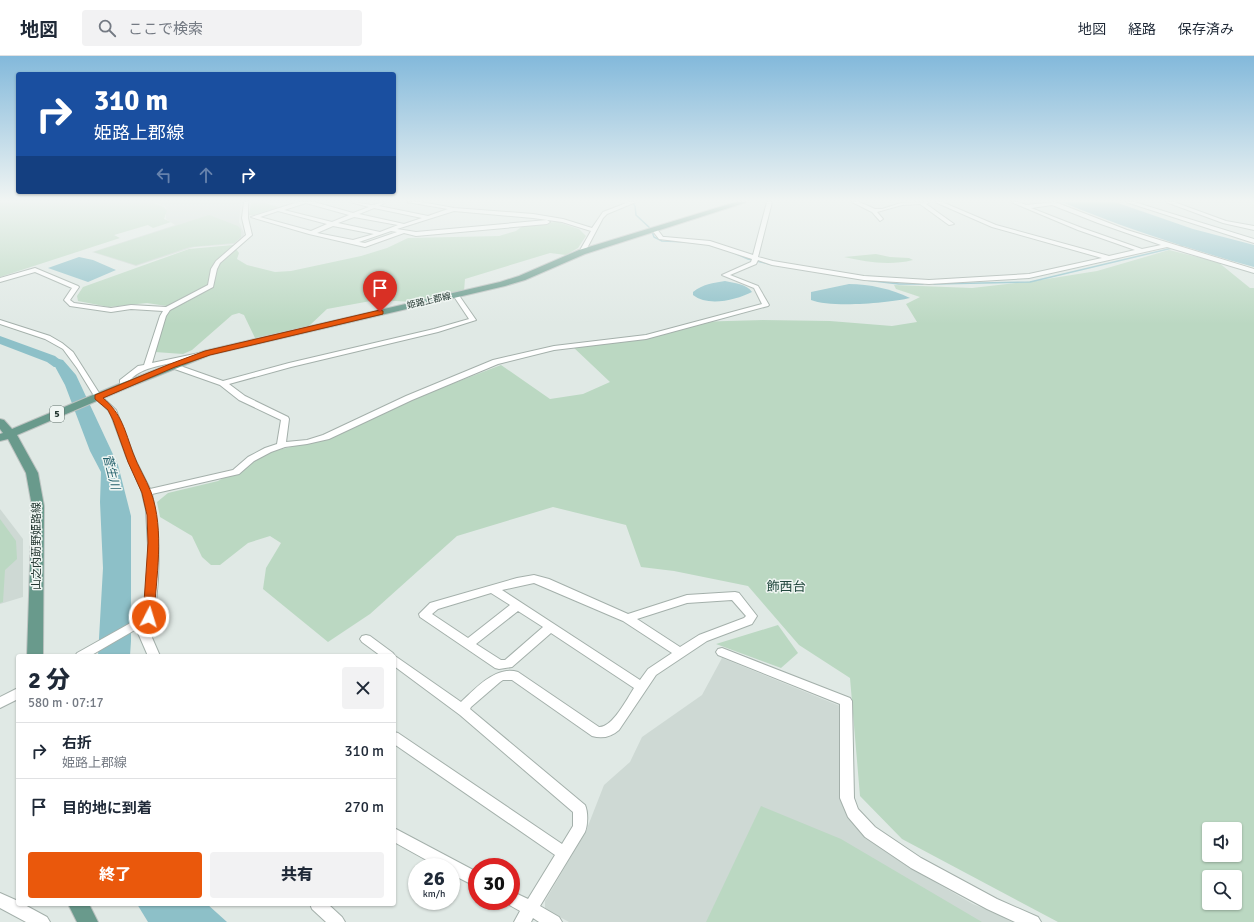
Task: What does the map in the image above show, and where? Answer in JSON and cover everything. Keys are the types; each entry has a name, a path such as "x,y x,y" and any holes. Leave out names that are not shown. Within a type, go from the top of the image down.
{"main road":[{"name":"姫路上郡線","path":"10,434 172,365 207,353 456,295 522,278 582,252 614,242"},
{"name":"山之内莇野姫路線","path":"0,422 10,434 32,473 38,506 35,654"},
{"path":"79,906 88,922"}],"street":[{"path":"147,366 163,316 168,309 211,286 214,269 218,262 240,242"},
{"path":"355,242 365,245 373,242"},
{"path":"582,252 587,242"},
{"path":"703,242 710,243 754,261 864,278 929,282 1016,278 1110,259 1167,245"},
{"path":"146,493 236,472 251,459 268,450 326,437 409,398 496,362 554,348 646,337 766,306 756,287 725,275 754,261 759,242"},
{"path":"1052,242 1110,259"},
{"path":"1116,242 1143,251"},
{"path":"1159,242 1254,271"},
{"path":"1238,266 1242,271 1254,276"},
{"path":"0,280 35,270 76,287 67,300 72,305 111,310 131,307 168,309"},
{"path":"223,383 289,365 436,331 473,320 456,295"},
{"path":"0,322 60,344 90,381 95,398 111,408 117,420 132,462 146,493 151,515 153,543 144,620 144,633 153,654"},
{"path":"123,386 123,382 132,374 147,366 207,353"},
{"path":"172,365 223,383 242,398 285,419 281,446"},
{"path":"550,626 508,664 499,665 424,614 434,606 517,582 534,579 545,582 627,618 680,653"},
{"path":"493,589 641,687"},
{"path":"464,712 465,705 496,679 501,676 514,675 596,732 602,734 610,732 652,672 703,638 748,621 752,616 735,596 687,599 627,618"},
{"path":"468,644 518,605"},
{"path":"84,654 144,620"},
{"path":"366,639 386,654"},
{"path":"722,652 846,701 847,798 853,813 870,832 916,863 992,904 1033,922"},
{"path":"396,661 464,712 580,809 580,827 522,922"},
{"path":"0,703 16,694"},
{"path":"396,738 564,854"},
{"path":"396,836 468,875"},
{"path":"0,900 42,922"},
{"path":"520,903 554,922"},
{"path":"318,906 337,922"}],"shaded area":[{"path":"121,242 238,242 236,244 194,247 136,266 92,252"},
{"path":"0,509 23,539 23,597 0,604"},
{"path":"722,658 840,706 841,797 852,822 879,847 914,870 973,904 1016,922 569,922 545,909 545,901 586,831 604,785 630,762 642,737 702,695"}],"green space":[{"path":"0,242 106,242 0,277"},
{"path":"124,242 235,242 190,247 136,265 94,252"},
{"path":"399,242 582,242 578,248 566,255 550,253 465,279 464,291 414,302 376,300 327,309 309,326 255,338 244,315 239,313 232,315 192,350 183,354 155,352 167,314 173,307 147,303 109,307 78,301 77,296 83,287 189,249 233,245 239,253 237,259 247,265 275,272 291,271 361,256 387,248"},
{"path":"1169,250 1218,262 1250,288 1254,288 1254,922 1058,922 902,839 860,796 850,678 799,645 748,586 674,571 641,567 626,525 553,507 457,536 370,614 328,642 263,589 266,568 281,543 270,536 248,543 220,565 211,565 202,557 192,536 160,517 157,502 168,493 218,481 273,451 330,438 428,393 501,365 550,399 583,394 610,382 572,346 651,336 692,322 763,320 830,321 892,326 917,322 906,304 920,297 896,289 894,285 972,288 1034,281 1097,271"},
{"path":"876,254 890,257 909,258 913,260 887,263 870,262 844,257"},
{"path":"0,519 16,541 17,559 5,570 3,602 0,603"},
{"path":"778,625 798,653 781,668 716,644"},
{"path":"761,806 841,839 982,922 706,922"}],"water":[{"path":"1171,242 1244,242 1254,245 1254,267"},
{"path":"79,257 93,260 116,270 88,282 48,268"},
{"path":"725,281 747,287 752,292 738,298 722,301 706,301 693,295 693,292 701,287 708,284"},
{"path":"849,284 880,288 910,298 888,302 860,304 832,304 811,300 811,292"},
{"path":"40,354 63,360 76,375 118,465 131,516 130,654 98,654 103,568 100,502 101,472 90,451 65,385 52,361"},
{"path":"138,906 209,906 227,922 148,922"}],"waterway":[{"path":"934,284 1030,282 1185,245"},
{"path":"732,252 748,259 769,264"},
{"path":"865,280 899,284 923,284"},
{"name":"菅生川","path":"0,340 51,359 59,364"}],"district":[{"name":"飾西台","path":"786,587"}],"route":[{"path":"149,617 153,543 151,515 146,493 132,462 117,420 111,408 98,397 172,365 207,353 380,312"}]}
